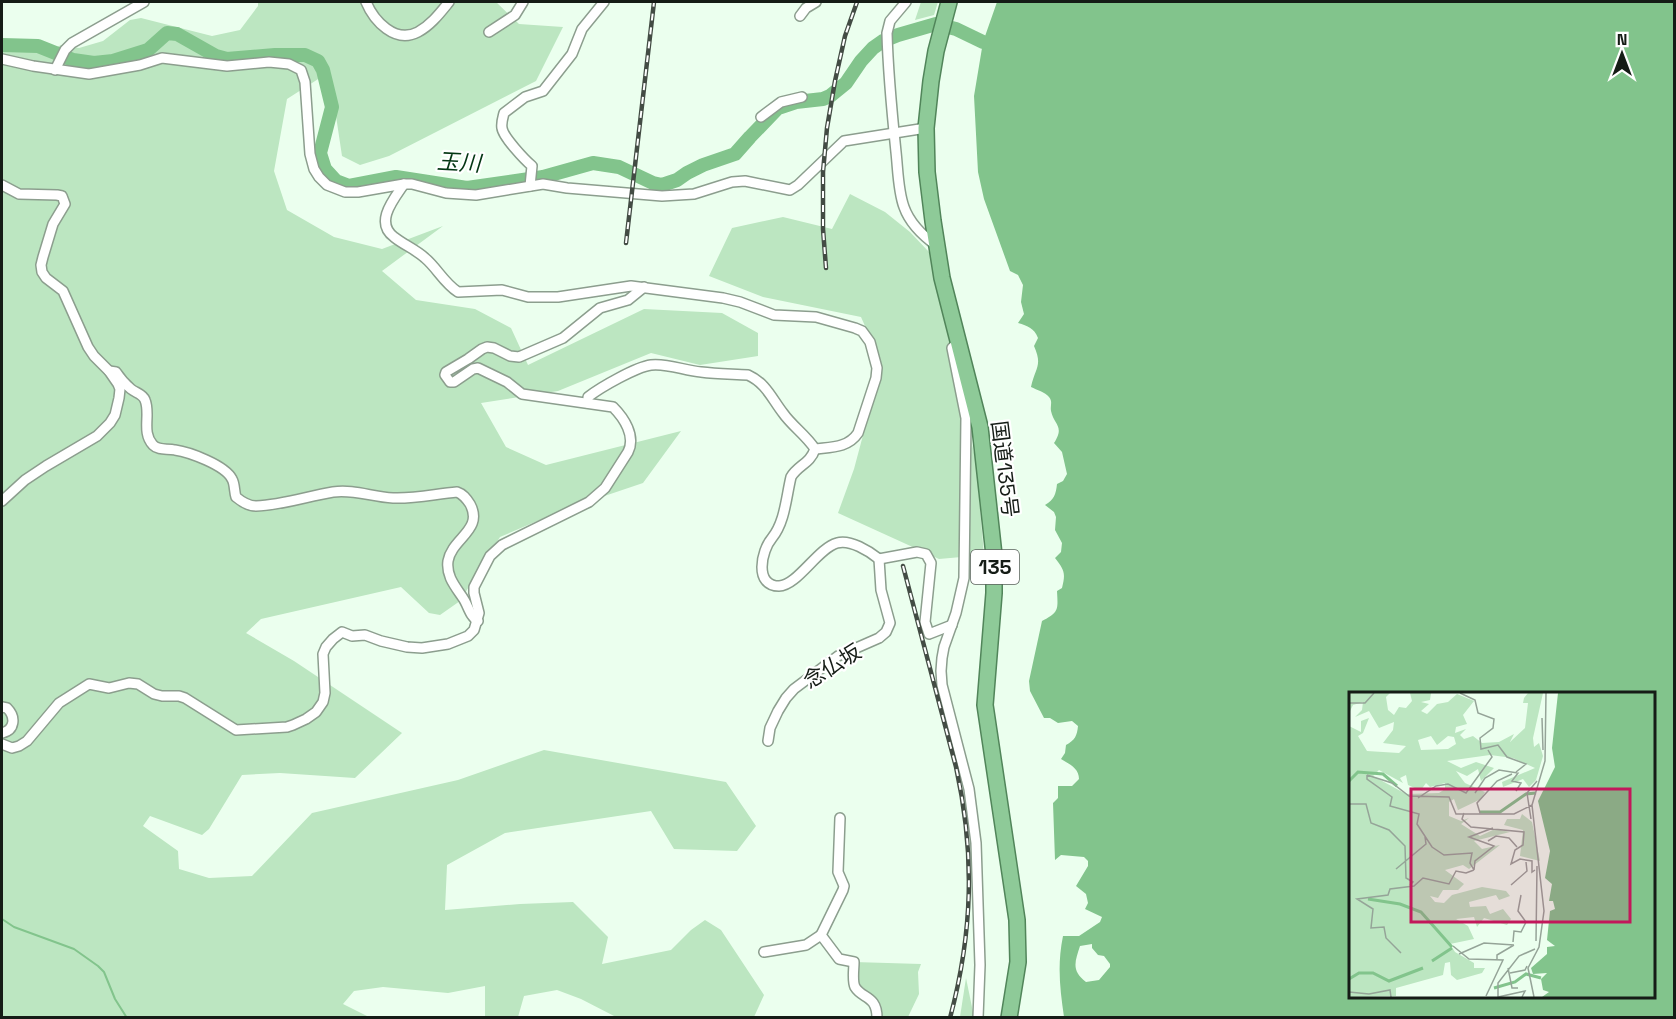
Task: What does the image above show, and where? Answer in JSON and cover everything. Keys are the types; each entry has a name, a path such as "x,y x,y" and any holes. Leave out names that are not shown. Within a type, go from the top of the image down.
{"highway":[{"name":"国道135号","path":"947,7 929,96 926,124 927,172 936,246 951,317 980,427 994,555 994,593 985,705 1017,920 1018,962 1009,1017"}],"street":[{"path":"57,66 72,43 144,2"},
{"path":"366,2 383,26 393,33 406,35 416,33 426,27 449,2"},
{"path":"489,32 515,15 523,2"},
{"path":"530,186 532,166 522,157 504,133 502,128 504,113 525,97 543,91 572,54 582,29 604,2"},
{"path":"800,16 806,8 816,2"},
{"path":"906,2 890,21 886,33 899,182 904,207 921,234 936,246"},
{"path":"2,59 57,66 89,74 140,65 162,58 227,66 269,62 289,64 301,70 305,82 311,162 314,170 323,182 333,189 345,192 412,184 446,193 476,195 543,184 663,196 694,194 732,182 744,181 790,190 844,141 894,134 926,124"},
{"path":"761,117 781,102 802,97"},
{"path":"404,184 387,209 385,219 388,232 417,251 458,292 502,290 528,297 558,297 632,286 644,287 723,298 774,315 816,317 862,331 870,342 877,368 876,378 858,433 854,440 846,444 814,449"},
{"path":"2,185 19,194 57,195 64,199 65,204 53,224 43,257 42,272 63,291 88,346 94,356 109,371 120,390 117,408 110,423 97,436 25,480 2,501"},
{"path":"2,744 12,748 27,741 59,703 89,684 109,688 129,682 138,684 154,694 179,696 236,729 287,727 316,712 322,702 325,693 323,654 326,647 342,632 352,636 365,635 407,647 422,648 459,641 468,636 474,630 479,613 474,587 490,556 502,545 589,502 605,488 631,447 632,438 620,414 613,407 522,394 507,382 478,368 462,375 454,382 448,381 445,375 449,369 482,349 494,348 510,356 519,357 563,338 600,308 628,300 644,287"},
{"path":"958,342 952,348 966,418 964,578 961,596 944,647 941,671 942,685 969,789 976,843 980,957 978,1017"},
{"path":"588,403 588,397 596,391 643,367 652,365 672,366 699,372 748,375 754,378 765,386 782,413 809,440 814,449 812,457 791,477 779,529 768,543 763,555 764,580 779,586 788,584 828,547 838,542 859,547 879,559 917,552 926,554 931,563 925,622 929,634 952,625"},
{"path":"109,371 116,372 124,382 143,397 146,402 146,428 151,443 156,448 173,449 199,456 217,467 231,478 236,497 248,505 280,503 334,492 353,492 395,498 456,492 464,495 471,505 472,526 450,554 448,571 450,579 474,619 478,621"},
{"name":"念仏坂","path":"768,741 770,728 778,711 794,689 838,656 879,638 886,632 890,623 881,590 879,559"},
{"path":"2,706 8,708 13,716 10,730 2,733"},
{"path":"764,952 806,945 822,935 844,886 838,872 840,818"},
{"path":"822,935 839,959 854,962 856,989 869,998 877,1009 877,1017"}],"shaded area":[{"path":"258,2 496,2 519,24 563,27 536,81 389,156 360,165 342,156 333,96 326,74 287,99 274,171 287,210 334,237 382,249 443,226 382,271 416,300 475,309 511,328 528,365 644,309 722,313 758,333 758,356 700,365 651,353 558,391 481,403 506,447 546,465 681,431 643,483 563,510 500,537 460,601 440,615 429,613 401,587 261,619 246,633 294,661 402,733 355,778 280,773 242,775 209,829 202,835 150,816 143,826 178,851 179,869 209,878 252,876 312,813 458,780 544,750 726,782 756,826 737,851 674,849 651,811 505,833 447,865 445,910 573,902 608,937 602,964 671,950 705,920 721,930 764,995 754,1017 616,1017 581,999 557,990 524,996 518,1017 485,1017 485,986 448,993 383,987 354,991 343,1004 369,1017 2,1018 2,48 46,53 61,45 79,48 103,41 130,20 141,18 212,36 240,30 258,6"},
{"path":"921,2 938,2 934,15 915,20"},
{"path":"997,2 1674,2 1674,1017 1064,1017 1060,987 1063,936 1079,936 1100,922 1102,917 1085,909 1088,903 1086,894 1076,886 1088,866 1088,861 1084,857 1061,855 1055,860 1053,803 1058,798 1058,786 1072,786 1079,779 1075,769 1061,759 1066,745 1075,737 1078,726 1072,721 1058,723 1050,718 1044,718 1030,691 1029,681 1042,621 1056,610 1057,591 1062,588 1064,578 1062,569 1055,558 1061,552 1062,543 1055,530 1056,517 1054,512 1045,505 1055,494 1057,484 1063,481 1067,474 1062,452 1054,443 1059,429 1052,416 1050,399 1031,387 1038,363 1034,346 1038,338 1030,328 1018,323 1024,314 1021,302 1023,285 1018,275 1010,271 984,199 978,172 974,96 983,42","holes":["1092,944 1092,948 1098,955 1104,956 1110,967 1099,980 1086,982 1076,970 1076,961 1080,946"]},
{"path":"850,194 885,212 910,232 929,252 939,271 943,313 976,462 984,555 939,559 838,513 854,469 874,394 872,342 861,317 763,297 709,276 732,228 783,217 832,229"},
{"path":"854,962 921,964 918,972 919,994 908,1017 877,1017 877,1009 856,989"},
{"path":"966,978 974,1017 960,1017"}],"waterway":[{"name":"玉川","path":"2,45 38,46 73,60 94,63 113,61 148,50 167,33 177,34 216,56 227,59 305,55 318,61 323,70 332,107 320,153 325,169 336,181 349,186 396,177 467,188 543,177 593,163 619,167 662,185 677,180 703,165 735,154 778,108 830,96 846,83 861,61 883,41 936,24 956,29 983,42"},
{"path":"2,919 14,927 74,949 98,966 104,972 115,999 127,1018"}],"railway":[{"path":"626,243 654,2"},
{"path":"826,268 823,172 827,128 845,36 857,2"},
{"path":"903,566 956,767 966,830 969,862 967,923 958,986 950,1018"}]}
